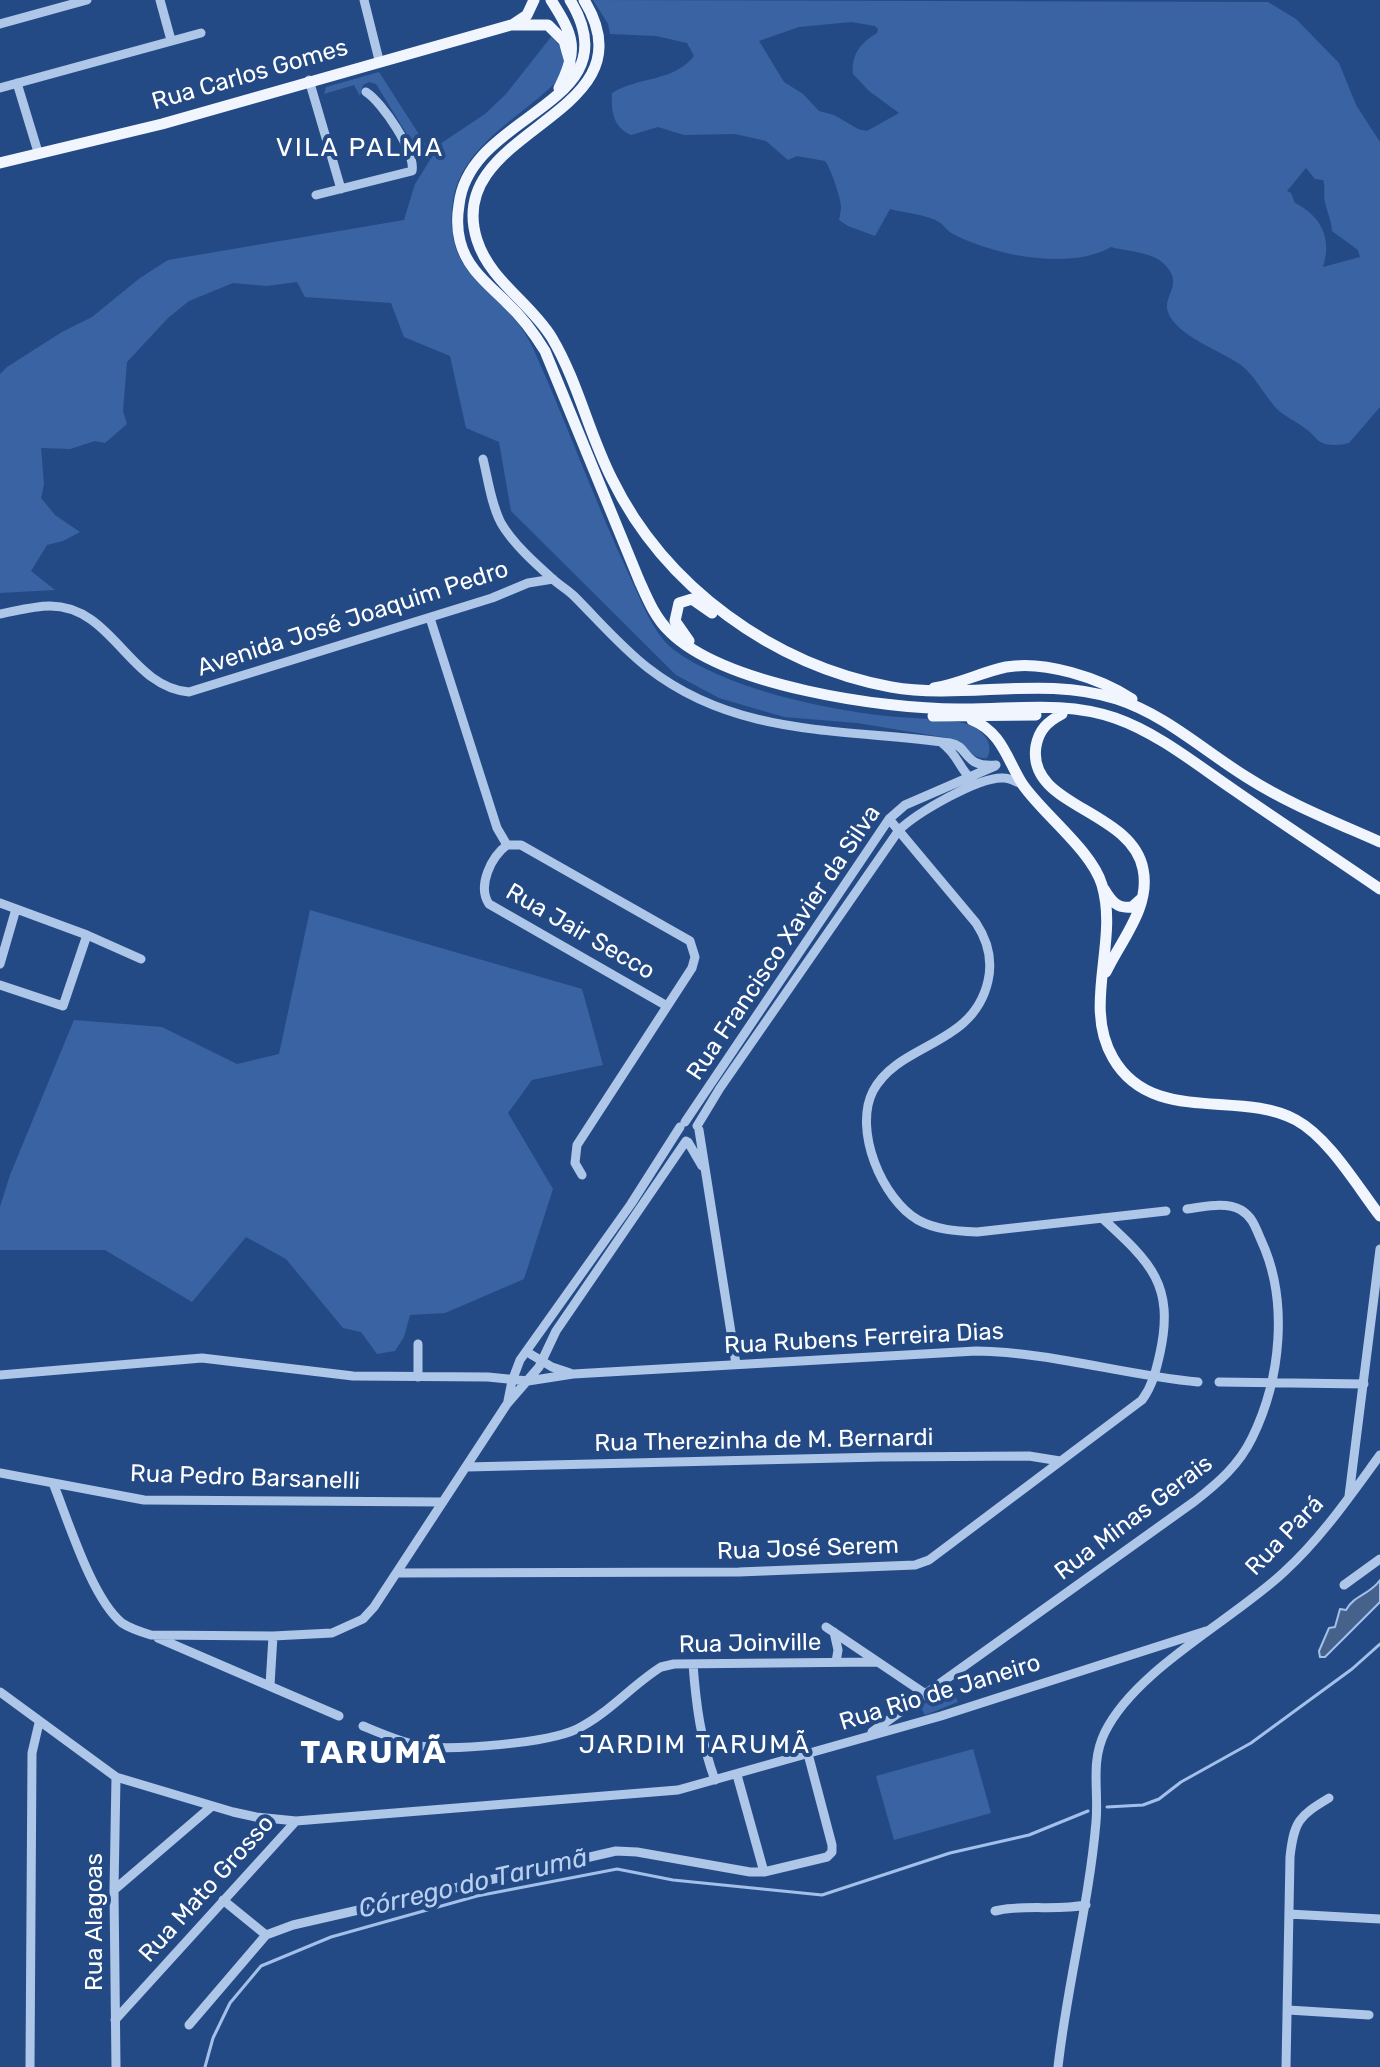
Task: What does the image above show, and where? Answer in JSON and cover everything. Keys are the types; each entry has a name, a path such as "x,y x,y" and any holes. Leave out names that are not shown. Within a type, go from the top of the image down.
{"main road":[{"path":"511,25 527,15 534,0"},
{"path":"551,0 570,30 573,42 570,62 553,99"},
{"path":"570,0 587,36 586,49 575,77 553,99 488,147 464,181 457,219 459,240 466,258 485,283 524,320 545,351 639,580 669,632 706,658 724,666 842,698 912,708 1049,707 1090,710 1143,730 1237,793"},
{"path":"584,0 598,37 599,48 592,74 571,102 519,140 489,170 475,202 475,234 495,274 531,310 553,340 612,478 642,529 683,578 736,622 805,661 847,676 919,691 1009,667 1024,666 1089,678 1130,698 1270,791 1380,842"},
{"name":"Rua Carlos Gomes","path":"0,163 162,124 511,25"},
{"path":"511,25 548,25 564,41 570,62"},
{"path":"1148,712 1105,696 1050,688 894,693 842,682 762,647 692,599 683,600 676,608 675,621 691,642 730,662 881,711 967,717 1062,714 1096,719 1133,731 1264,810 1380,889"},
{"path":"1050,688 1112,705 1152,721 1273,801 1380,849"},
{"path":"1062,714 1050,720 1040,731 1034,764 1038,773 1058,792 1119,831 1139,856 1144,871 1138,915 1104,976"},
{"path":"967,717 993,733 1023,784 1089,861 1115,904 1132,907 1142,898"},
{"path":"1264,810 1290,820 1380,881"},
{"path":"1102,885 1108,934 1100,1005 1103,1037 1113,1058 1133,1082 1154,1094 1179,1101 1260,1108 1280,1112 1299,1122 1323,1143 1380,1216"}],"street":[{"path":"2,21 87,0"},
{"path":"160,0 171,40"},
{"path":"364,0 379,60"},
{"path":"0,88 201,33"},
{"path":"309,80 341,189"},
{"path":"17,83 38,152"},
{"path":"316,195 409,173 413,168 411,156 378,100 366,92"},
{"path":"483,459 500,521 509,534 648,668 680,690 716,708 752,720 789,727 956,745 979,765 996,765 1005,749"},
{"name":"Avenida José Joaquim Pedro","path":"2,613 49,606 84,615 107,631 156,682 175,691 189,692 430,618 528,583 553,579"},
{"path":"430,618 497,828 507,845 521,845 690,941 695,951 694,963 577,1145 575,1163 582,1175"},
{"path":"942,743 957,756 962,770 980,785"},
{"name":"Rua Francisco Xavier da Silva","path":"507,1404 516,1370 527,1352 889,819 905,805 952,787 996,765"},
{"path":"952,787 962,770"},
{"name":"Rua Francisco Xavier da Silva","path":"698,1128 720,1088 899,830 932,805 980,785 1004,778 1023,784"},
{"path":"889,819 983,934 991,959 986,993 961,1027 883,1077 872,1092 867,1109 867,1138 885,1184 903,1209 916,1219 934,1228 955,1231 977,1232 1166,1211"},
{"name":"Rua Jair Secco","path":"507,845 500,851 484,880 483,893 489,904 667,1006"},
{"path":"0,903 141,959"},
{"path":"0,964 16,909"},
{"path":"0,985 63,1006 87,935"},
{"path":"704,1169 679,1134 682,1125 692,1122 698,1128 736,1364"},
{"path":"151,1635 332,1633 363,1619 397,1573 507,1404 528,1381 556,1331 674,1159 687,1142 696,1138 698,1128"},
{"path":"664,1152 674,1159"},
{"name":"Rua Minas Gerais","path":"866,1737 1195,1501 1225,1477 1253,1437 1271,1383 1277,1344 1275,1286 1267,1252 1251,1218 1242,1210 1221,1205 1187,1209"},
{"path":"1102,1218 1144,1261 1164,1297 1166,1326 1154,1378"},
{"path":"1349,1496 1380,1249"},
{"path":"418,1344 418,1377"},
{"name":"Rua Rubens Ferreira Dias","path":"512,1381 736,1364 1009,1351 1154,1378 1198,1382"},
{"path":"527,1352 573,1374"},
{"path":"0,1375 202,1358 317,1374 488,1377 512,1381"},
{"path":"488,1377 516,1370"},
{"name":"Rua José Serem","path":"397,1573 739,1572 915,1565 929,1560 1142,1400 1154,1378"},
{"path":"1219,1382 1364,1384"},
{"name":"Rua Pará","path":"1058,2067 1069,1987 1086,1905 1097,1818 1096,1760 1105,1733 1139,1687 1283,1573 1328,1527 1380,1455"},
{"name":"Rua Therezinha de M. Bernardi","path":"467,1467 881,1457 1029,1456 1060,1461"},
{"name":"Rua Pedro Barsanelli","path":"0,1473 144,1500 443,1502"},
{"path":"53,1483 94,1583 107,1607 120,1621 134,1630 339,1716"},
{"path":"1344,1585 1380,1559"},
{"path":"836,1662 838,1650 830,1630 927,1695"},
{"name":"Rua Rio de Janeiro","path":"0,1692 116,1777 256,1817 296,1821 678,1790 941,1716 1206,1631"},
{"path":"270,1685 273,1636"},
{"name":"Rua Joinville","path":"363,1726 394,1740 441,1748 534,1741 580,1728 661,1667 877,1662"},
{"path":"693,1664 704,1752 715,1780"},
{"path":"30,2067 32,1753 39,1723"},
{"path":"189,2025 266,1935 293,1925 616,1851 750,1872 764,1872 827,1857 832,1852 808,1754"},
{"path":"737,1775 764,1872"},
{"name":"Rua Alagoas","path":"116,1777 116,2067"},
{"path":"1286,2067 1293,1833 1304,1813 1329,1798"},
{"path":"114,1890 212,1806"},
{"name":"Rua Mato Grosso","path":"115,2020 296,1821"},
{"path":"223,1900 266,1935"},
{"path":"995,1911 1086,1905"},
{"path":"1289,1914 1380,1919"},
{"path":"1288,2010 1369,2015"}],"shaded area":[{"path":"593,0 1268,2 1296,19 1339,63 1356,105 1380,142 1380,407 1349,443 1330,445 1319,441 1276,408 1241,365 1189,335 1172,320 1167,306 1173,277 1163,263 1152,256 1111,247 1075,258 1010,254 970,242 951,233 934,219 890,209 875,236 839,220 839,197 825,161 797,156 788,160 766,141 735,134 684,135 658,127 631,135 620,128 614,118 612,93 667,75 694,56 687,43 656,36 610,34 608,24","holes":["851,22 878,29 858,50 853,74 869,91 899,113 867,131 819,111 803,94 784,82 759,41 799,27","1306,168 1315,179 1323,180 1332,231 1358,250 1360,257 1323,267 1326,247 1322,230 1312,215 1295,203 1287,191"]},
{"path":"551,37 563,55 562,76 497,132 469,163 453,201 452,229 466,268 507,311 533,348 617,549 654,626 674,650 695,663 775,695 833,708 970,725 979,730 989,743 987,758 972,754 948,738 857,723 784,717 719,698 676,675 511,511 499,442 466,428 450,356 404,337 391,303 305,297 297,282 267,286 233,283 189,301 168,318 127,362 123,411 127,424 105,443 95,441 70,449 41,448 44,484 41,498 55,515 80,532 47,545 31,571 55,590 0,593 0,374 62,332 92,317 168,260 404,220 415,184 440,144 485,114 506,94"},
{"path":"379,72 429,150 419,154 376,84 369,82 363,85 360,96 354,85 324,94 326,87"},
{"path":"310,910 582,989 603,1065 532,1080 508,1113 553,1189 524,1279 445,1313 410,1315 404,1337 395,1351 377,1354 361,1332 343,1328 286,1259 246,1237 192,1302 105,1250 0,1250 0,1207 10,1175 74,1020 162,1027 237,1064 279,1054"},
{"path":"1380,1580 1380,1602 1325,1657 1320,1657 1319,1651 1329,1628 1335,1627 1340,1609 1346,1610"},
{"path":"952,1689 958,1702 925,1715 921,1708 924,1704"},
{"path":"973,1749 991,1813 894,1840 876,1776"}],"waterway":[{"name":"Córrego do Tarumã","path":"1107,1807 1143,1805 1159,1799 1181,1782 1251,1743 1352,1669 1380,1644"},
{"name":"Córrego do Tarumã","path":"205,2067 213,2038 230,2003 261,1966 331,1937 477,1896 617,1869 673,1880 822,1895 950,1853 1029,1835 1088,1811"}],"district":[{"name":"VILA PALMA","path":"360,148"},
{"name":"JARDIM TARUMÃ","path":"695,1745"},
{"name":"TARUMÃ","path":"374,1754"}]}
